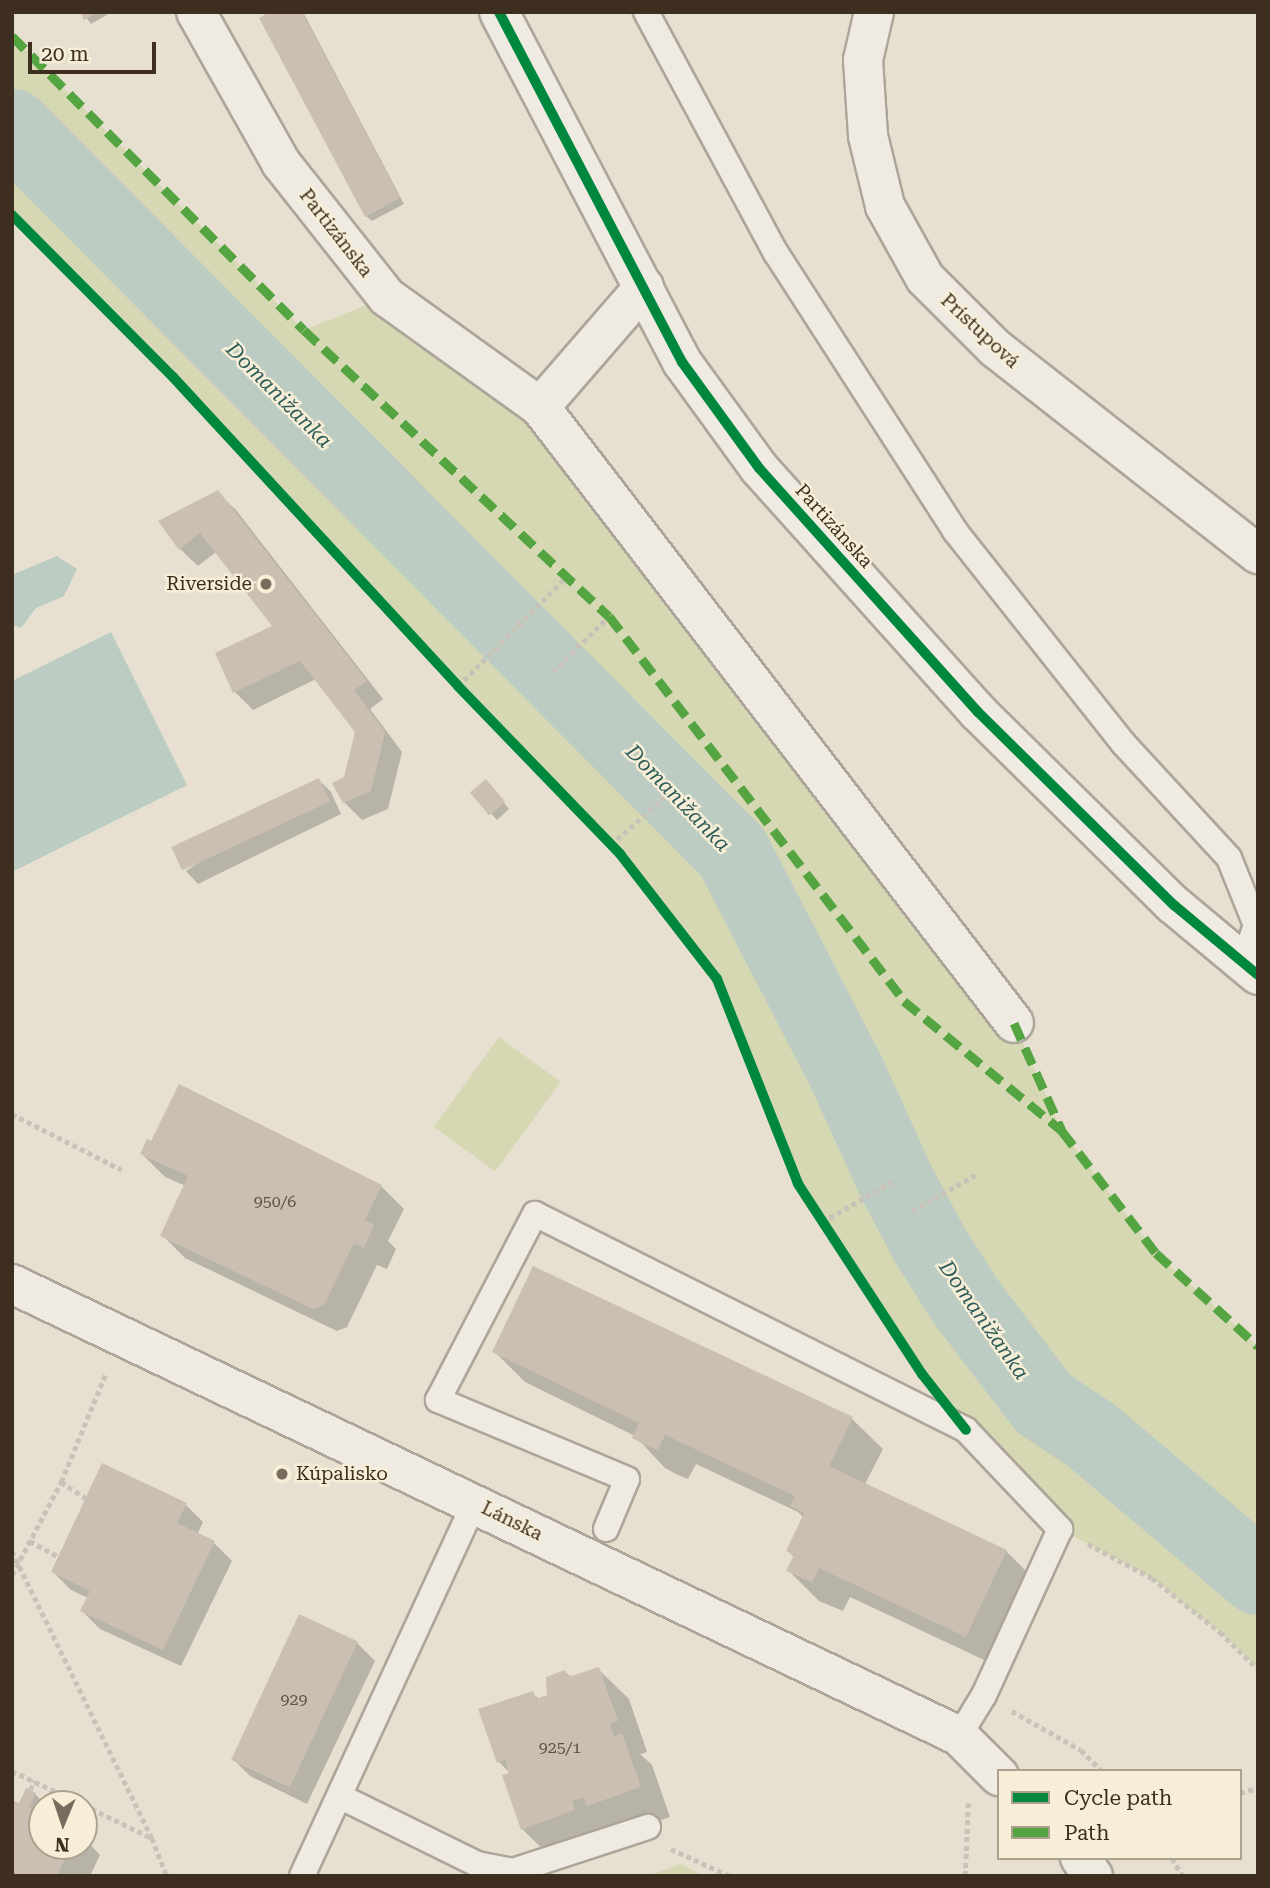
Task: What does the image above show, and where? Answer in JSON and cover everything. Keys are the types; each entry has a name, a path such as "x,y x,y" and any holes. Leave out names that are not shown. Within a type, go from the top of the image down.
{"street":[{"name":"Partizánska","path":"196,12 281,163 387,297 540,407 1014,1023"},
{"name":"Partizánska","path":"499,12 682,362 715,411 788,502 978,712 1174,905 1250,968"},
{"name":"Prístupová","path":"874,12 863,60 868,136 886,206 925,278 995,348 1258,554"},
{"path":"540,407 644,286"},
{"name":"Lánska","path":"12,1284 959,1736 997,1774"},
{"path":"1081,1860 1093,1876"}],"lane":[{"path":"646,12 776,253 955,531 1123,743 1229,858 1256,925 1250,968"},
{"path":"606,1529 627,1479 438,1400 535,1214 966,1430 1060,1529 984,1695 959,1736"},
{"path":"302,1876 341,1797 474,1503"},
{"path":"341,1797 477,1864 513,1871 648,1827"}],"path":[{"path":"458,686 565,578"},
{"path":"553,672 609,616"},
{"path":"449,676 468,696"},
{"path":"611,845 671,791"},
{"path":"601,835 620,854"},
{"path":"12,1114 122,1170"},
{"path":"912,1211 975,1175"},
{"path":"830,1233 819,1217 895,1180"},
{"path":"12,1575 61,1482 108,1367 131,1340"},
{"path":"61,1482 86,1498"},
{"path":"1060,1529 1152,1578 1220,1632 1258,1669"},
{"path":"30,1541 59,1557"},
{"path":"12,1550 152,1838 167,1876"},
{"path":"984,1695 1081,1750 1100,1769"},
{"path":"12,1771 52,1790"},
{"path":"30,1790 34,1781"},
{"path":"965,1876 968,1797"},
{"path":"98,1812 152,1838"},
{"path":"648,1827 662,1844 730,1876"},
{"path":"1173,1860 1183,1876"}],"green space":[{"path":"12,36 304,330 387,297 540,407 1014,1023 1062,1131 1156,1253 1258,1346 1258,1669 1220,1632 1152,1578 1060,1529 966,1430 922,1374 798,1184 717,979 620,854 458,686 173,377 12,215"},
{"path":"499,1037 560,1082 495,1171 434,1127"},
{"path":"681,1864 704,1876 648,1876"}],"shaded area":[{"path":"57,556 77,569 64,596 36,608 21,628 12,625 12,575"},
{"path":"111,632 187,785 12,872 12,681"}],"building":[{"path":"80,12 97,12 84,20"},
{"path":"269,12 302,12 400,198 365,217 259,18"},
{"path":"218,490 367,681 354,690 385,732 371,791 343,803 332,783 344,777 355,732 300,661 233,693 215,653 272,626 200,533 179,550 158,521"},
{"path":"319,778 330,802 182,870 171,847"},
{"path":"486,779 505,802 489,815 470,792"},
{"path":"179,1084 382,1185 365,1220 374,1225 364,1248 354,1243 324,1305 313,1309 160,1236 188,1176 140,1154 147,1139 151,1141"},
{"path":"533,1266 853,1417 829,1466 1007,1550 966,1637 819,1568 812,1582 786,1571 794,1555 786,1551 804,1513 790,1506 795,1496 665,1435 658,1450 645,1445 632,1438 639,1423 492,1352"},
{"path":"102,1463 187,1503 177,1523 215,1541 163,1650 80,1611 90,1591 51,1572"},
{"path":"299,1614 358,1641 290,1787 231,1760"},
{"path":"599,1667 618,1721 610,1724 614,1736 622,1733 641,1787 587,1806 584,1797 572,1801 575,1810 521,1830 502,1775 509,1773 505,1760 497,1763 478,1709 533,1691 536,1699 547,1695 546,1677 565,1670 568,1677"},
{"path":"26,1788 30,1790 28,1860 64,1860 57,1876 22,1876 12,1871 12,1800 19,1803"}],"waterway":[{"name":"Domanižanka","path":"12,127 732,852 846,1072 895,1180 929,1244 966,1302 1043,1403 1091,1435 1258,1576"}],"marked path":[{"path":"12,36 304,330 609,616 904,1001 1062,1131"},
{"path":"1014,1023 1062,1131 1156,1253 1258,1346"}],"cycle path":[{"path":"499,12 682,362 759,468 978,712 1174,905 1258,975"},
{"path":"12,215 173,377 458,686 620,854 717,979 798,1184 922,1374 966,1430"}],"place":[{"name":"Riverside","path":"266,584"},
{"name":"Kúpalisko","path":"282,1474"}]}
